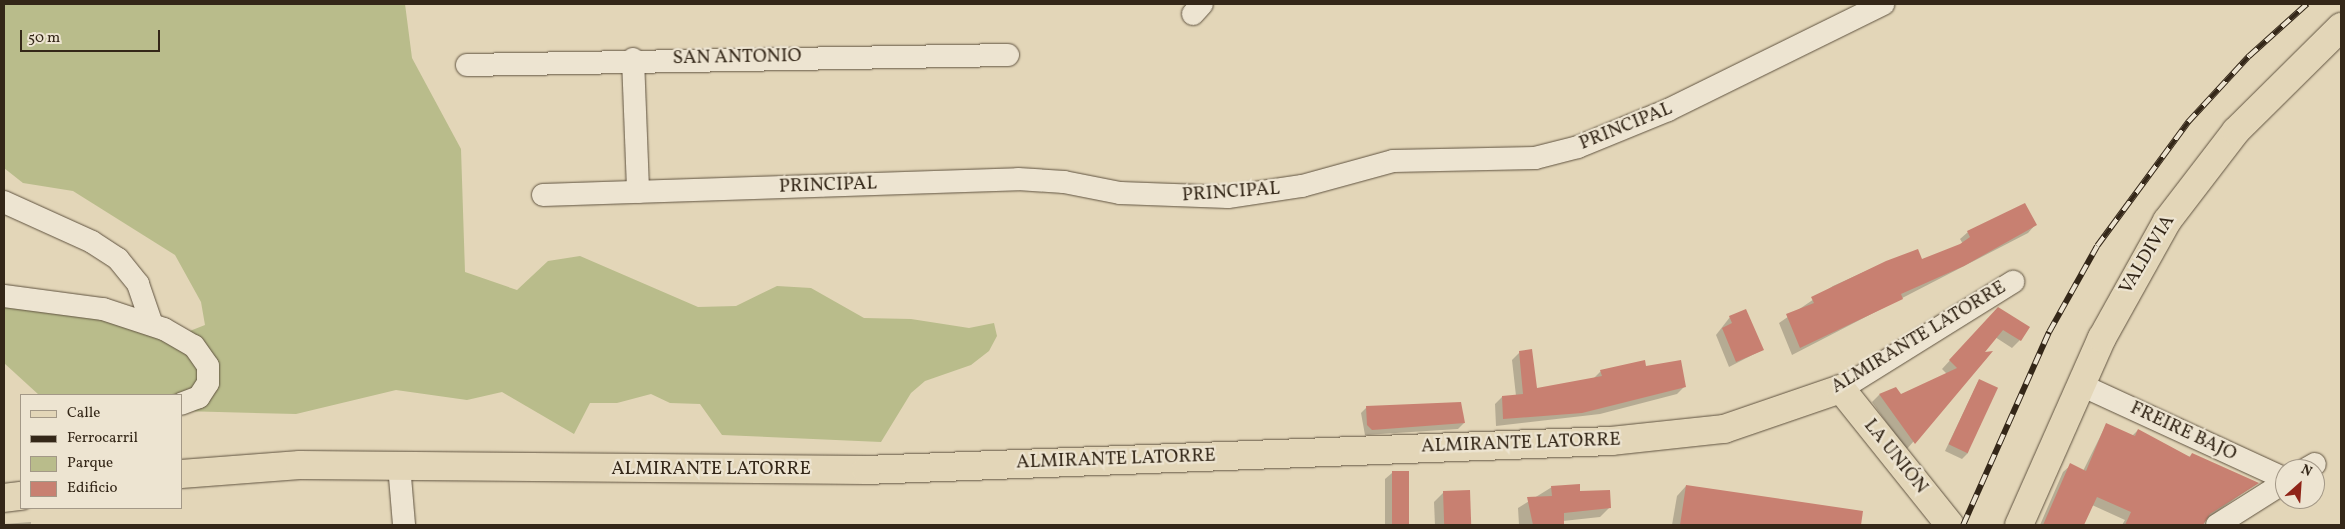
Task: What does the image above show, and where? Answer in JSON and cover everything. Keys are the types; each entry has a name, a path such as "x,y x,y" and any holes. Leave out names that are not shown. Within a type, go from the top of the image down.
{"main road":[{"name":"VALDIVIA","path":"2019,525 2123,296 2186,193 2268,95 2341,28"},
{"name":"ALMIRANTE LATORRE","path":"182,474 268,466 399,465 866,470 1601,442 1724,429 1841,388"},
{"name":"LA UNIÓN","path":"1841,388 1948,524"},
{"path":"4,498 20,496"}],"street":[{"name":"PRINCIPAL","path":"542,194 1034,179 1120,193 1228,197 1302,186 1393,161 1535,158 1578,147 1668,110 1884,4"},
{"name":"SAN ANTONIO","path":"467,65 633,59 1008,55"},
{"path":"633,59 638,192"},
{"path":"4,202 92,242 118,260 138,284 152,325"},
{"name":"ALMIRANTE LATORRE","path":"1841,388 2013,282"},
{"path":"4,296 77,304 152,325 194,346 208,366 204,392 182,403"},
{"name":"FREIRE BAJO","path":"2081,385 2275,476"},
{"path":"399,465 404,525"},
{"path":"2224,523 2275,488"}],"green space":[{"path":"4,4 405,4 412,58 461,149 465,272 517,290 548,261 580,256 698,307 736,306 777,286 811,288 864,318 911,319 969,328 994,323 997,336 989,351 971,365 925,381 911,393 881,442 722,435 700,404 670,403 651,394 617,403 590,403 574,434 502,392 467,400 396,390 296,414 182,411 182,394 38,394 4,363 4,305 81,313 172,338 205,325 201,302 175,255 73,191 23,183 4,168"}],"building":[{"path":"2025,203 2037,225 1964,266 1901,294 1903,299 1800,348 1786,314 1814,303 1811,297 1886,261 1918,249 1922,259 1960,244 1970,237 1967,231"},
{"path":"1998,307 2030,327 2021,341 2003,330 1985,352 1993,351 1915,444 1879,394 1896,387 1901,394 1957,368 1949,360"},
{"path":"1746,309 1764,350 1736,362 1722,328 1732,323 1729,316"},
{"path":"1532,349 1537,388 1602,376 1600,370 1645,360 1646,366 1681,360 1686,387 1582,413 1503,419 1502,396 1523,394 1519,351"},
{"path":"1979,379 1998,388 1968,453 1949,444"},
{"path":"1461,402 1465,423 1372,430 1367,425 1366,406"},
{"path":"2106,423 2135,436 2138,429 2190,457 2192,453 2259,483 2210,514 2203,525 2125,525 2131,512 2097,497 2084,525 2043,525 2070,463 2086,471"},
{"path":"1392,471 1409,471 1409,525 1392,525"},
{"path":"1580,484 1580,491 1610,490 1611,508 1564,513 1564,525 1533,525 1527,497 1552,496 1551,486"},
{"path":"1686,485 1863,511 1861,525 1680,525"},
{"path":"1470,490 1471,525 1444,525 1443,491"}],"railway":[{"path":"1963,525 2049,332 2097,246 2188,122 2249,56 2307,4"}]}
